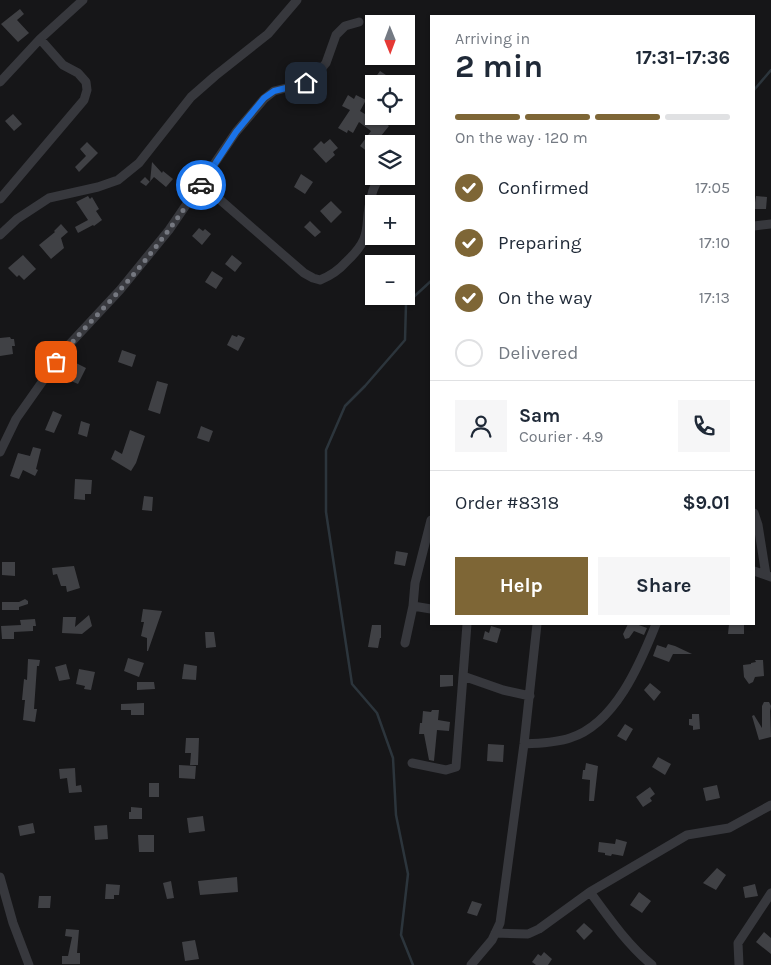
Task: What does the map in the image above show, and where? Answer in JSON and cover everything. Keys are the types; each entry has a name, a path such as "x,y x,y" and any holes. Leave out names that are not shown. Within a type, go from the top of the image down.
{"street":[{"path":"0,82 40,39 83,0"},
{"path":"0,235 17,219 49,198 98,187 118,180 139,163 191,97 268,34 297,0"},
{"path":"0,452 16,418 66,348 120,290 170,230 236,132 264,98 274,91 306,83 326,63 336,35 344,26 359,22"},
{"path":"0,199 84,100 88,90 86,82 78,73 63,65 40,39"},
{"path":"202,184 304,273 320,280 340,268 362,246 367,231 372,194 376,185"},
{"path":"755,226 771,224"},
{"path":"755,517 769,576"},
{"path":"405,643 414,606 415,583 430,524"},
{"path":"761,541 771,537"},
{"path":"755,571 769,576"},
{"path":"414,606 430,609"},
{"path":"412,763 446,770 456,767 468,625"},
{"path":"471,965 496,933 502,914 530,696 537,625"},
{"path":"524,744 570,738 600,720 626,689 656,625"},
{"path":"463,676 503,690 530,696"},
{"path":"496,933 528,934 539,929 590,892 687,835 729,828 771,805"},
{"path":"0,877 13,923 29,965"},
{"path":"590,892 617,928 652,965"},
{"path":"739,965 738,943 771,893"}],"building":[{"path":"20,9 24,14 17,20 29,33 18,42 1,24"},
{"path":"380,71 386,75 377,75"},
{"path":"348,95 354,99 356,95 365,100 360,111 365,114 365,125 389,126 382,135 368,135 371,131 359,122 353,133 348,130 347,133 338,128 350,110 342,106"},
{"path":"13,114 22,124 14,131 5,121"},
{"path":"330,139 338,148 333,152 335,155 326,163 313,149 321,141 324,144"},
{"path":"365,139 365,150 360,146"},
{"path":"87,142 98,153 79,172 75,167 86,156 80,149"},
{"path":"152,162 162,173 163,171 173,179 166,187 154,177 150,181"},
{"path":"301,174 313,182 305,194 294,187"},
{"path":"145,177 150,182 146,186 140,182"},
{"path":"88,196 90,199 92,197 99,209 96,211 102,220 78,233 75,227 88,220 76,202"},
{"path":"756,196 767,197 766,209 755,209"},
{"path":"331,201 342,212 331,223 320,211"},
{"path":"310,221 321,232 315,237 304,227"},
{"path":"61,224 68,232 61,238 64,248 51,259 39,245 55,232"},
{"path":"199,228 203,231 205,229 211,234 202,245 192,236"},
{"path":"23,255 36,269 24,280 19,275 17,277 8,268"},
{"path":"232,255 242,263 235,272 225,264"},
{"path":"212,271 223,278 216,289 205,282"},
{"path":"232,335 245,338 238,351 227,345"},
{"path":"10,337 14,339 15,346 12,346 13,354 0,356 0,338"},
{"path":"122,350 136,355 132,367 118,362"},
{"path":"72,361 86,368 78,384 69,380 71,374 67,372"},
{"path":"157,381 168,384 160,414 148,410"},
{"path":"53,411 62,415 54,433 45,430"},
{"path":"81,421 90,424 87,437 78,434"},
{"path":"201,426 213,431 209,442 197,438"},
{"path":"130,430 145,436 136,463 131,471 111,459 115,450 122,454"},
{"path":"33,447 41,449 36,469 38,470 35,476 23,470 19,479 10,476 18,453 30,456"},
{"path":"75,479 92,480 91,494 85,494 85,500 74,499"},
{"path":"144,496 153,497 152,511 142,510"},
{"path":"396,551 408,553 405,566 394,564"},
{"path":"2,562 15,562 15,576 2,575"},
{"path":"74,566 80,588 67,592 66,586 61,586 57,574 53,575 52,568"},
{"path":"25,599 28,601 28,604 19,607 19,610 2,610 2,602 19,602"},
{"path":"143,609 162,611 148,651 147,638 141,636 144,622 141,622"},
{"path":"89,615 92,626 82,634 62,633 63,617 76,617 75,627"},
{"path":"35,619 36,626 33,626 33,631 14,632 14,639 2,639 1,626 21,625 20,620"},
{"path":"372,625 381,625 381,638 378,648 368,647"},
{"path":"628,625 639,625 647,628 644,635 634,631 629,638 625,639 623,634"},
{"path":"729,625 744,625 744,634 728,634"},
{"path":"491,626 501,629 497,643 483,639 485,631 489,633"},
{"path":"205,632 214,632 216,647 206,648"},
{"path":"668,644 692,654 673,654 669,662 653,656 657,645 666,648"},
{"path":"128,658 144,663 139,677 124,671"},
{"path":"28,659 40,660 39,666 37,666 34,709 37,709 35,722 23,720 25,700 22,700 24,679 27,680"},
{"path":"755,660 763,660 764,676 755,677 753,682 749,684 744,677 743,665 756,662"},
{"path":"66,664 70,679 59,681 55,667"},
{"path":"184,664 197,666 196,680 182,679"},
{"path":"79,669 95,672 91,690 84,689 85,686 76,684"},
{"path":"440,675 453,675 453,686 440,687"},
{"path":"137,682 154,682 155,689 137,690"},
{"path":"650,683 661,692 654,701 644,690"},
{"path":"764,702 769,702 771,706 771,737 759,740 752,716 754,715 762,728 762,706"},
{"path":"144,703 144,715 131,715 131,710 121,710 121,704"},
{"path":"432,710 439,710 438,720 450,722 449,731 437,730 434,761 429,760 424,734 419,734 423,711 431,712"},
{"path":"692,714 699,714 700,729 693,730 693,726 689,725 689,719 692,719"},
{"path":"625,724 633,729 626,741 617,736"},
{"path":"186,738 199,738 198,765 190,765 191,753 185,753"},
{"path":"488,744 504,745 503,762 487,761"},
{"path":"658,757 671,764 665,775 652,767"},
{"path":"586,763 598,766 594,801 589,801 590,780 582,779"},
{"path":"179,765 196,766 195,779 179,778"},
{"path":"75,768 76,786 81,785 82,792 69,793 67,778 60,779 59,769"},
{"path":"149,783 159,783 159,797 149,797"},
{"path":"717,785 720,798 706,801 703,788"},
{"path":"650,787 655,794 650,798 652,801 643,807 636,797"},
{"path":"131,807 142,808 142,819 129,819"},
{"path":"203,816 205,831 189,833 187,818"},
{"path":"33,823 35,833 20,836 18,826"},
{"path":"107,825 108,839 95,840 94,826"},
{"path":"138,835 154,835 154,852 139,852"},
{"path":"616,839 627,842 623,856 612,854 611,856 598,852 599,842 615,844"},
{"path":"717,868 726,875 716,890 703,883"},
{"path":"237,877 238,892 200,895 198,881"},
{"path":"171,881 174,898 167,899 163,883"},
{"path":"106,884 120,885 119,895 114,895 114,899 105,899"},
{"path":"755,884 758,896 745,898 743,887"},
{"path":"639,892 651,901 642,913 630,905"},
{"path":"39,896 51,896 50,908 38,908"},
{"path":"472,901 482,904 477,916 467,913"},
{"path":"584,923 593,931 584,940 576,931"},
{"path":"66,929 79,930 77,953 80,953 80,964 62,964 62,956 68,956 72,937 65,936"},
{"path":"764,932 771,938 771,954 756,942"},
{"path":"195,940 199,959 185,961 182,942"},
{"path":"544,952 552,959 548,965 536,965 532,962 538,954 541,956"}],"waterway":[{"path":"755,89 771,70"},
{"path":"413,965 401,935 408,874 396,815 393,758 377,713 352,684 326,512 326,450 345,406 405,340 406,304 430,282"}],"way so far":[{"path":"56,362 66,348 120,290 170,230 201,185"}],"route":[{"path":"201,185 236,132 264,98 274,91 306,83"}]}
